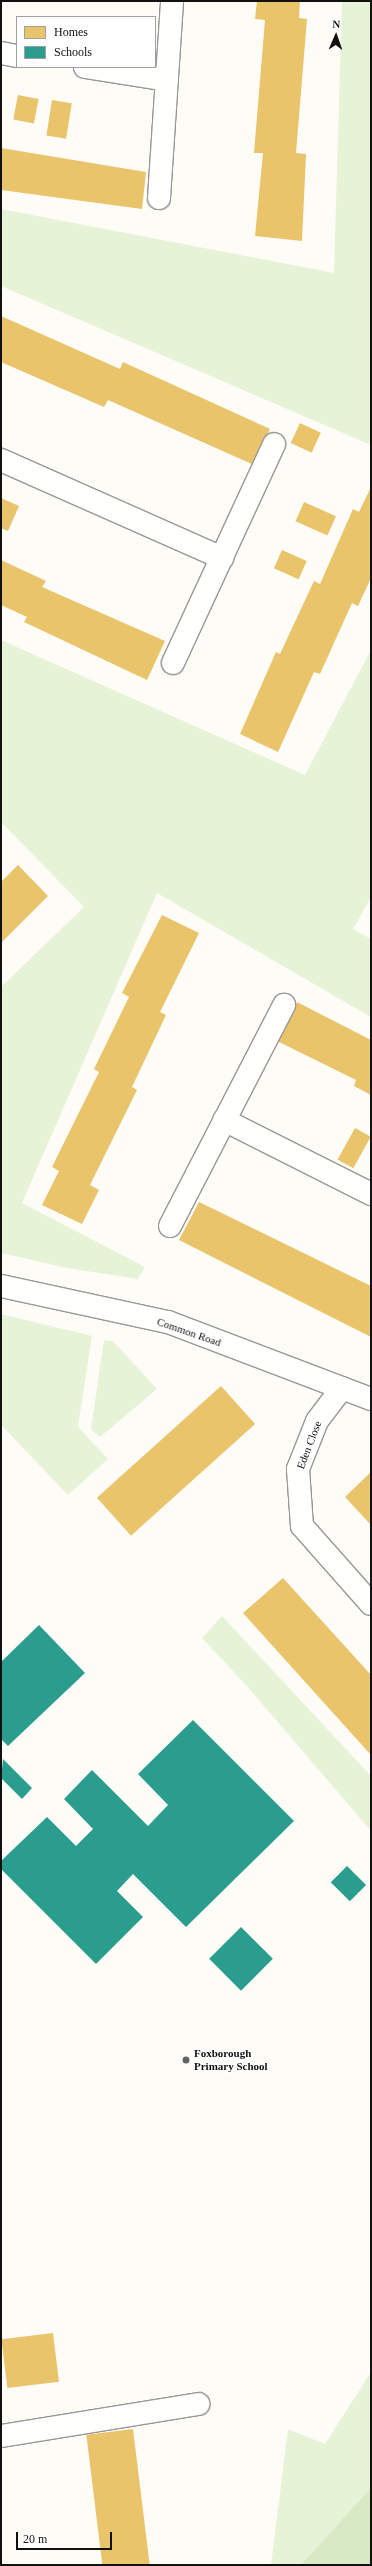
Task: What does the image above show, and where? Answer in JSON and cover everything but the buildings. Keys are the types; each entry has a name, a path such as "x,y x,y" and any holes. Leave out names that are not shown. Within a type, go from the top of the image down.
{"street":[{"path":"159,198 172,1"},
{"path":"1,53 16,56"},
{"path":"91,68 167,80"},
{"path":"173,664 274,444"},
{"path":"1,460 222,558"},
{"path":"170,1226 284,1005"},
{"path":"224,1120 371,1194"},
{"name":"Common Road","path":"1,1286 168,1322 371,1399"},
{"name":"Eden Close","path":"342,1388 317,1422 298,1469 302,1526 371,1604"},
{"path":"1,2436 198,2404"}],"green space":[{"path":"342,1 371,1 371,445 1,286 1,209 334,273"},
{"path":"1,640 305,775 371,650 371,897 353,929 371,939 371,1017 157,893 22,1203 145,1267 138,1279 67,1268 1,1253 1,987 84,907 1,822"},
{"path":"1,1314 92,1336 78,1427 108,1459 68,1495 1,1425"},
{"path":"104,1340 113,1341 157,1389 100,1437 91,1429"},
{"path":"222,1616 371,1776 371,1831 247,1686 202,1638"},
{"path":"371,2372 371,2565 271,2565 288,2429 325,2444"},
{"path":"371,2488 371,2565 301,2565"}],"place":[{"name":"Foxborough Primary School","path":"186,2060"}]}
